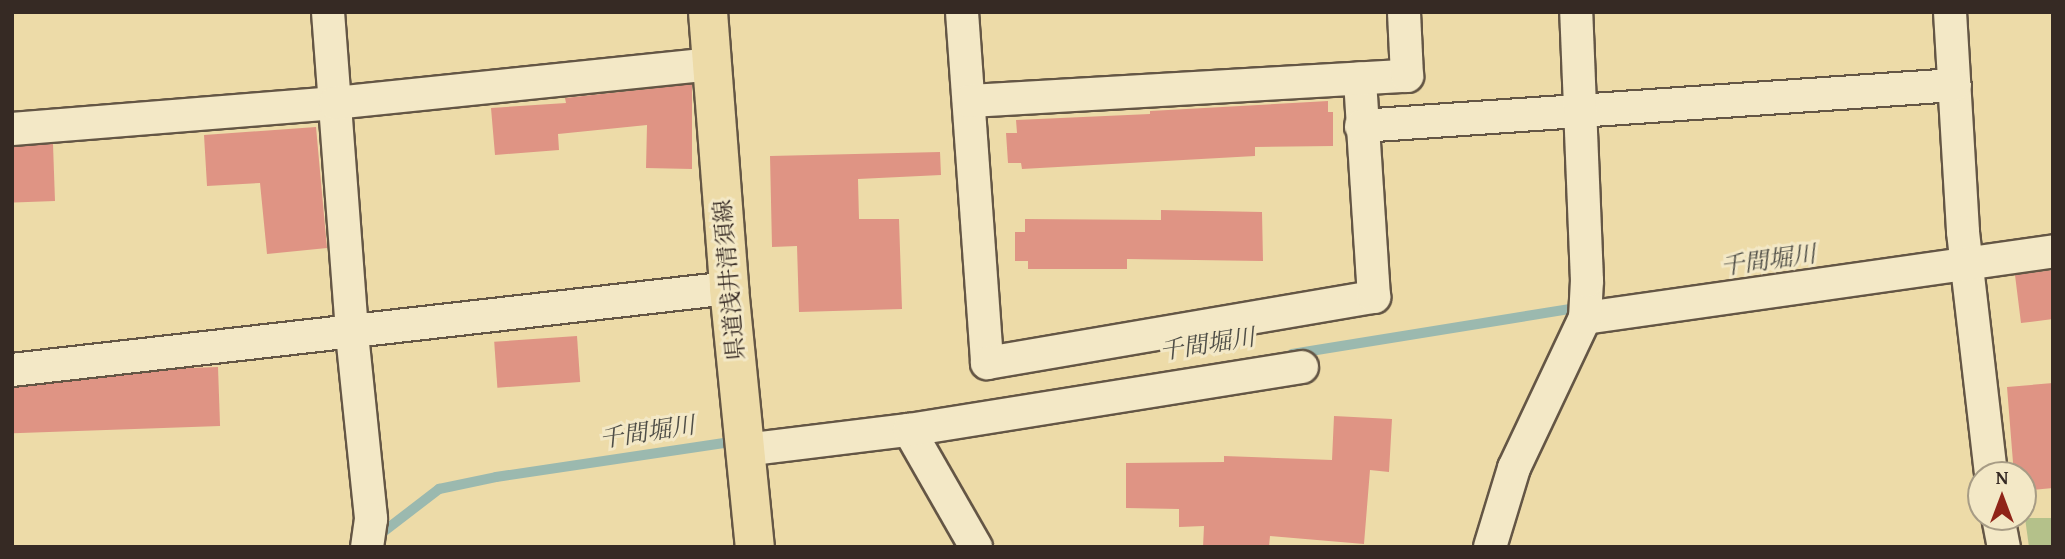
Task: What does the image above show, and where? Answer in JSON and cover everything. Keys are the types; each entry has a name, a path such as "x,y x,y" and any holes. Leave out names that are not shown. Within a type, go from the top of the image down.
{"main road":[{"name":"県道浅井清須線","path":"708,12 729,288 755,547"}],"street":[{"path":"328,12 352,334 371,519 367,547"},
{"path":"962,12 987,363 1374,297 1360,78"},
{"path":"969,101 1407,76 1404,12"},
{"path":"1490,547 1514,468 1586,303 1582,112 1576,12"},
{"path":"1950,12 1965,251 1989,461"},
{"path":"12,129 335,103 711,64"},
{"path":"1361,126 1955,85"},
{"path":"1586,303 1965,251 2053,251"},
{"path":"12,370 352,334 729,288"},
{"path":"744,438 909,430 1302,367"},
{"path":"909,430 976,547"}],"green space":[{"path":"2037,518 2053,518 2053,547 2029,547 2027,531 2037,531"}],"building":[{"path":"692,84 692,169 646,168 647,125 558,134 559,150 495,155 491,108 566,103 565,98"},
{"path":"1328,101 1328,112 1333,112 1333,146 1255,147 1255,156 1022,169 1021,163 1008,163 1006,133 1017,133 1016,120 1150,114 1150,111"},
{"path":"316,127 327,248 267,254 260,183 207,186 204,135"},
{"path":"53,144 55,201 14,202 12,145"},
{"path":"940,152 941,175 858,179 859,219 899,219 902,309 799,312 797,246 772,247 770,156"},
{"path":"1161,210 1262,212 1263,261 1127,259 1127,269 1028,269 1028,261 1015,261 1015,232 1025,232 1025,219 1161,220"},
{"path":"2053,270 2053,319 2021,323 2015,275"},
{"path":"577,336 580,382 497,388 494,342"},
{"path":"218,367 220,426 13,433 12,374"},
{"path":"2053,383 2053,488 2037,490 2037,461 2013,461 2007,387"},
{"path":"1334,416 1392,419 1389,472 1370,470 1364,544 1270,536 1269,547 1203,547 1204,526 1179,527 1179,509 1126,508 1126,463 1224,462 1224,456 1332,460"}],"waterway":[{"name":"千間堀川","path":"1292,354 1581,307"},
{"name":"千間堀川","path":"383,532 439,489 496,477 737,441"}]}
